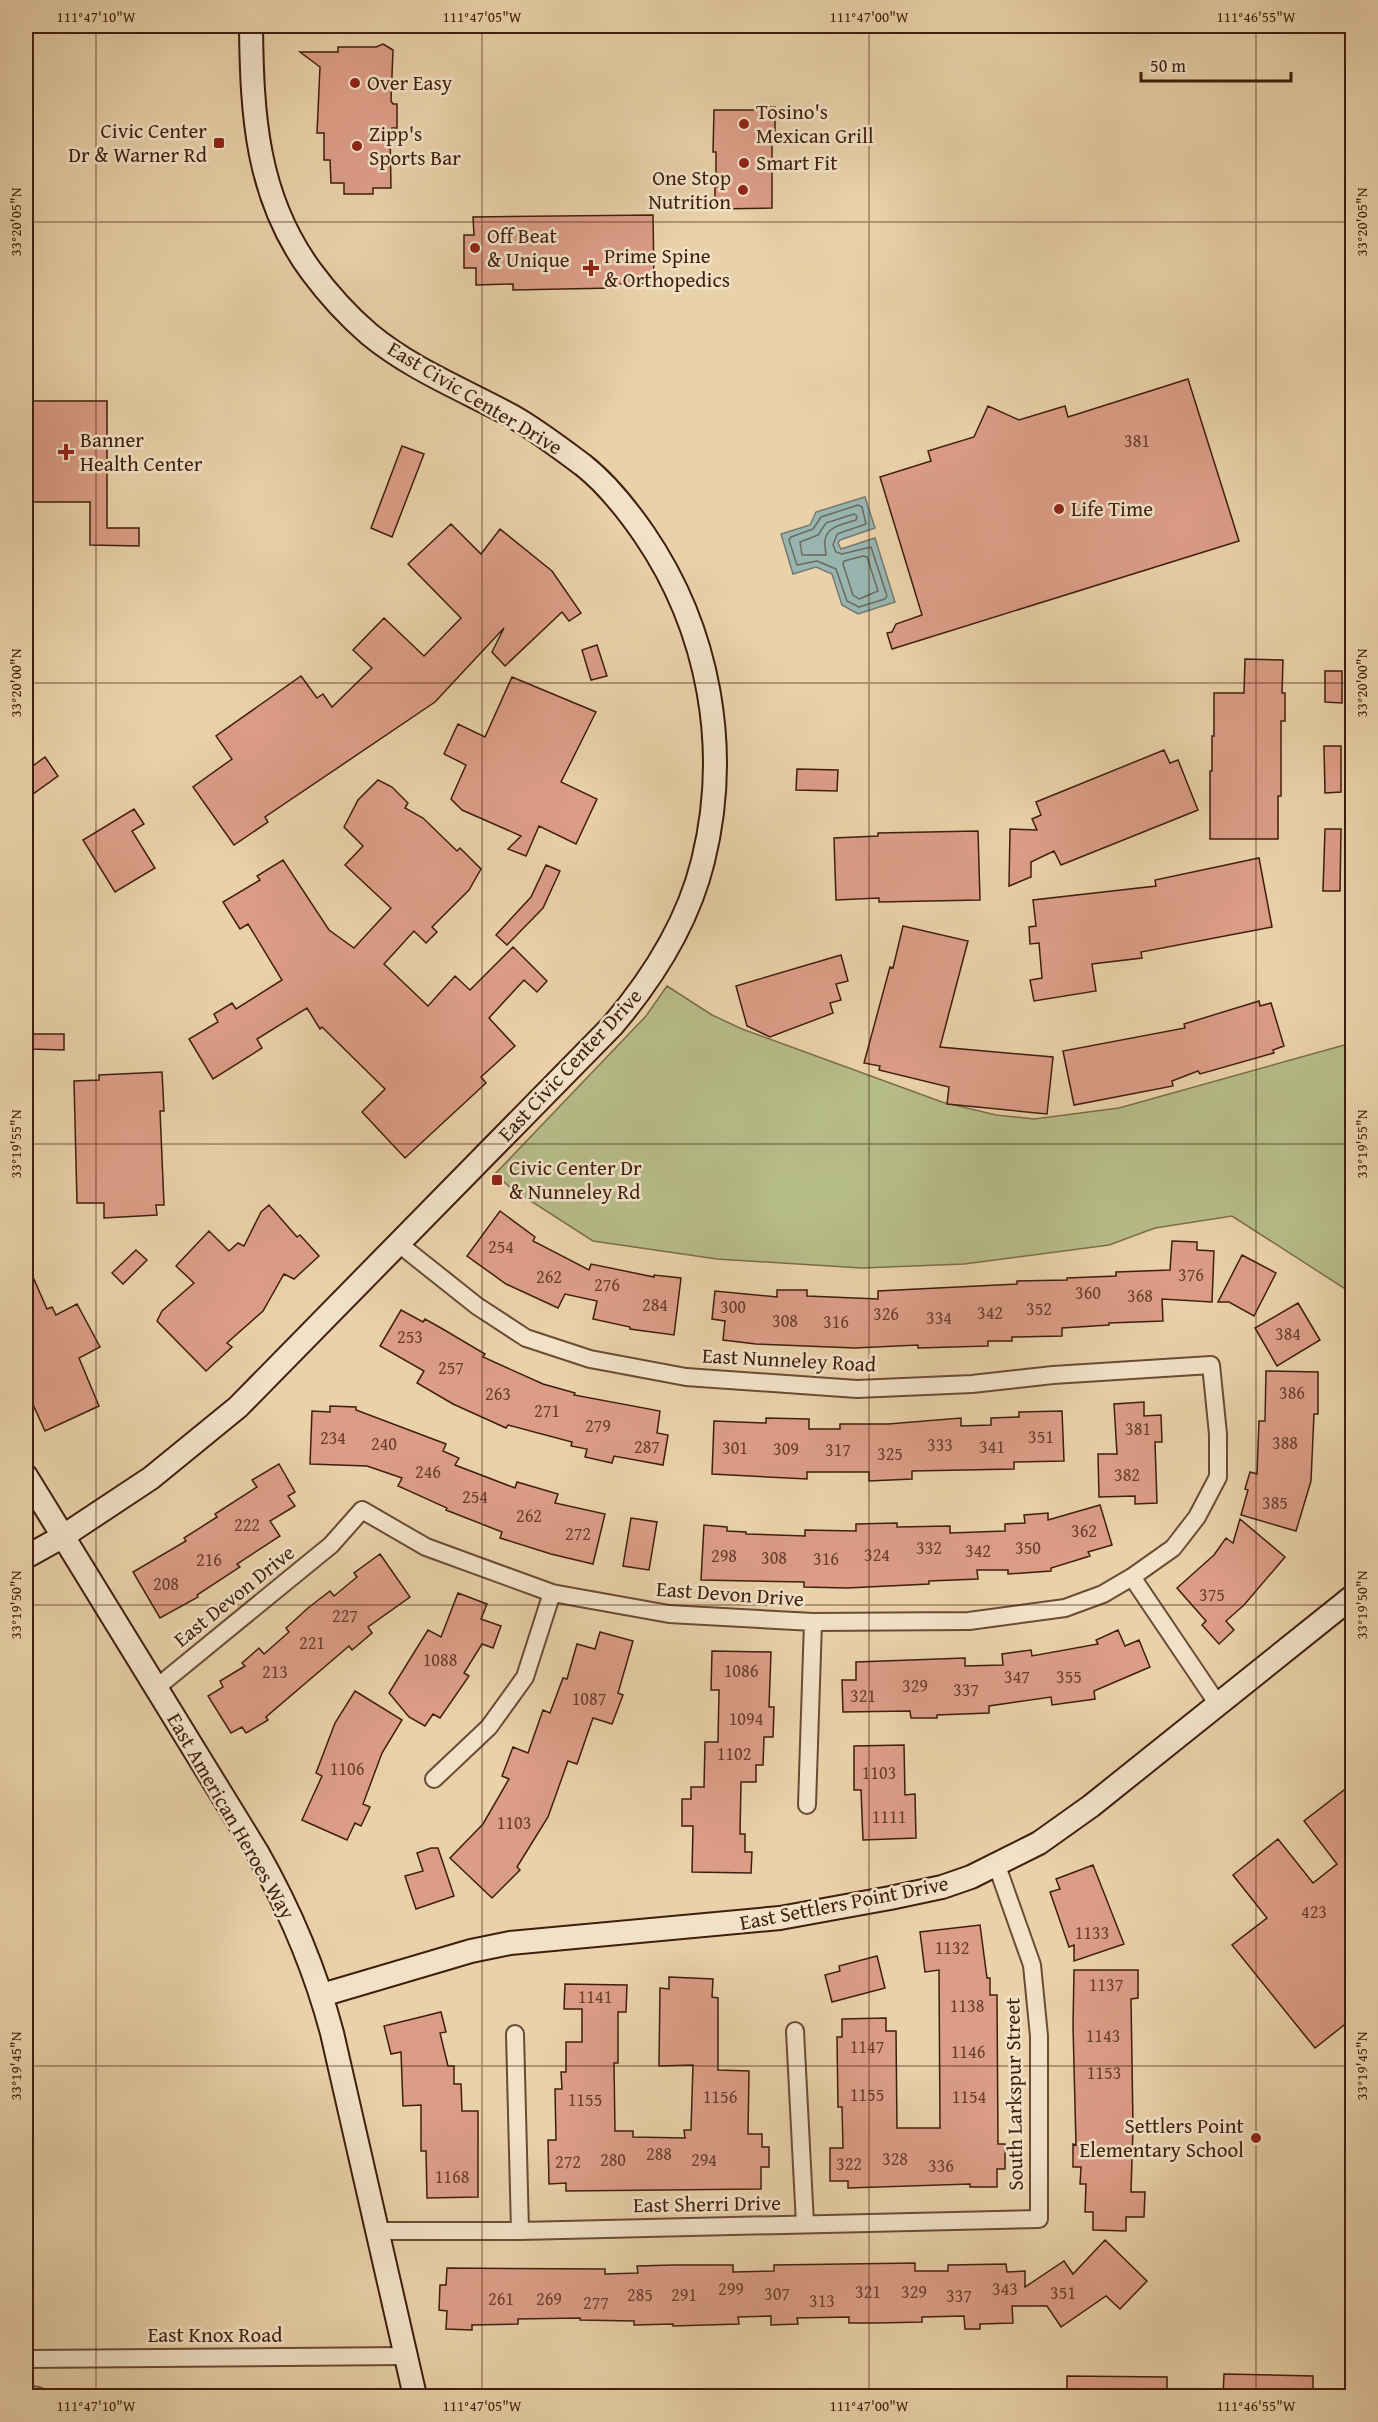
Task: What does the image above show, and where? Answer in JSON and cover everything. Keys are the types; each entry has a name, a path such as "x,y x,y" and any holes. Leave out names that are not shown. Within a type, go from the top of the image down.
{"street":[{"name":"East Civic Center Drive","path":"26,1557 62,1537 151,1478 219,1424 612,1026 644,985 670,943 703,861 713,799 716,760 714,718 705,668 675,585 652,545 614,495 586,468 516,418 410,362 370,335 339,305 310,269 288,233 274,204 262,163 252,95 251,26"},
{"name":"East Nunneley Road","path":"399,1244 477,1306 526,1338 590,1359 686,1377 857,1389 972,1384 1053,1375 1211,1365"},
{"name":"East Devon Drive","path":"156,1688 331,1545 362,1510 426,1546 552,1593 669,1614 813,1623 969,1621 1065,1608 1103,1594 1132,1577 1173,1548 1197,1517 1218,1477 1218,1434 1211,1365"},
{"name":"East American Heroes Way","path":"26,1476 278,1890 322,1995 416,2397"},
{"path":"1132,1577 1217,1703"},
{"path":"434,1779 489,1727 525,1677 552,1593"},
{"name":"East Settlers Point Drive","path":"322,1995 471,1951 510,1943 780,1918 942,1887 997,1866 1039,1843 1091,1806 1217,1703 1353,1597"},
{"path":"807,1805 813,1623"},
{"name":"South Larkspur Street","path":"997,1866 1032,1965 1039,2036 1039,2219"},
{"path":"795,2031 805,2224"},
{"path":"515,2034 520,2231"},
{"name":"East Sherri Drive","path":"377,2231 520,2231 1039,2219"},
{"name":"East Knox Road","path":"26,2359 405,2356"},
{"path":"26,2394 38,2397"}],"green space":[{"path":"667,986 712,1015 742,1029 942,1102 996,1115 1034,1119 1119,1108 1348,1044 1349,1075 1352,1075 1352,1560 1345,1551 1347,1290 1232,1216 1155,1228 1109,1245 964,1264 862,1268 717,1259 593,1241 512,1189 495,1174 646,1016"}],"water":[{"path":"865,497 875,528 840,540 838,543 841,549 875,538 895,602 858,614 842,605 832,574 816,567 793,574 781,534 810,525 816,512"}],"building":[{"path":"383,44 393,50 391,101 397,104 397,128 392,128 390,131 391,188 373,188 373,194 344,194 344,183 331,183 330,160 324,160 324,133 317,133 320,67 300,52 338,52 338,47 376,47"},
{"path":"759,107 775,107 775,139 772,139 772,208 715,209 714,110 759,110"},
{"path":"653,215 654,283 613,284 613,288 513,290 513,284 476,285 476,268 464,268 464,235 474,235 473,217"},
{"name":"Life Time","path":"1188,379 1239,541 892,649 887,633 892,632 896,624 922,615 880,477 931,461 928,451 974,437 988,406 1019,420 1065,406 1068,417"},
{"name":"Banner Health Center","path":"26,401 107,401 107,528 139,528 139,546 90,545 90,502 26,502"},
{"path":"402,446 424,454 392,537 371,528"},
{"path":"451,524 481,554 500,529 552,571 581,613 569,621 562,612 505,666 492,652 504,628 435,702 265,817 268,822 234,845 193,787 232,759 216,736 301,676 317,698 323,694 332,707 372,668 353,650 384,618 424,656 461,618 408,564"},
{"path":"597,645 607,676 591,680 582,650"},
{"path":"1245,659 1283,660 1282,693 1285,693 1285,721 1281,721 1281,796 1278,796 1278,839 1210,839 1210,771 1212,771 1212,736 1214,736 1214,693 1244,693"},
{"path":"1325,671 1342,671 1342,703 1325,702"},
{"path":"512,677 596,712 561,782 597,799 576,844 539,826 526,856 508,849 521,836 462,810 451,799 466,765 444,754 458,724 485,737"},
{"path":"1324,746 1341,746 1341,792 1325,793"},
{"path":"1164,750 1170,763 1178,760 1198,810 1061,865 1054,851 1031,862 1031,877 1009,886 1010,829 1037,830 1032,819 1041,815 1036,802"},
{"path":"45,757 58,776 26,799 26,771"},
{"path":"797,769 838,770 837,791 796,790"},
{"path":"378,780 392,787 408,803 405,808 423,818 457,851 460,848 481,869 469,890 432,927 437,932 426,943 414,931 384,964 428,1006 455,976 470,990 513,947 547,981 537,992 524,980 489,1018 515,1046 481,1077 486,1083 405,1158 362,1112 385,1089 322,1027 320,1029 307,1008 257,1039 262,1048 213,1079 189,1039 218,1022 214,1014 232,1003 236,1009 282,980 248,924 240,929 223,902 260,880 257,876 283,860 329,930 354,948 391,908 345,865 363,846 344,827 358,800"},
{"path":"134,809 144,824 132,831 155,868 115,892 83,840"},
{"path":"1325,829 1341,829 1340,891 1323,891"},
{"path":"978,831 980,900 879,902 879,898 836,900 834,838 878,836 878,833"},
{"path":"1259,858 1272,927 1141,952 1142,958 1092,964 1096,991 1034,1001 1030,980 1042,978 1039,943 1030,944 1029,927 1036,926 1033,900 1156,886 1155,880"},
{"path":"546,865 560,871 543,908 507,945 496,935 531,897"},
{"path":"903,926 968,941 940,1047 1053,1057 1047,1114 947,1104 949,1087 879,1070 880,1066 864,1063 890,967 893,968"},
{"path":"841,955 848,981 836,984 841,1000 830,1003 833,1013 770,1037 747,1026 736,986"},
{"path":"1259,1001 1260,1006 1271,1003 1284,1046 1273,1050 1274,1053 1200,1074 1198,1071 1172,1081 1173,1086 1074,1105 1063,1051 1185,1028 1184,1024"},
{"path":"32,1034 64,1034 64,1050 32,1049"},
{"path":"162,1072 164,1111 160,1111 164,1205 156,1205 157,1215 104,1218 104,1203 77,1203 74,1081 99,1080 99,1075"},
{"path":"269,1205 297,1237 300,1235 319,1256 294,1279 284,1274 263,1311 227,1343 232,1347 206,1371 157,1321 162,1311 194,1283 176,1266 209,1231 229,1251 238,1243 244,1246 261,1212"},
{"path":"500,1211 535,1237 533,1241 589,1270 591,1264 654,1277 654,1275 681,1278 674,1335 630,1329 630,1327 593,1319 597,1301 565,1294 558,1308 506,1284 467,1256"},
{"path":"1172,1241 1197,1242 1197,1250 1214,1251 1212,1302 1162,1299 1163,1321 1062,1328 1062,1336 1012,1337 1012,1341 988,1341 988,1346 918,1348 918,1345 855,1348 756,1344 723,1340 725,1321 712,1319 715,1291 777,1297 777,1290 807,1290 807,1296 878,1299 878,1291 1017,1284 1017,1281 1067,1280 1067,1278 1116,1276 1116,1272 1170,1270"},
{"path":"136,1250 147,1260 123,1284 112,1273"},
{"path":"1242,1255 1276,1273 1254,1316 1229,1302 1218,1302"},
{"path":"26,1261 47,1309 52,1307 56,1315 77,1304 100,1347 79,1358 99,1406 45,1431 26,1389"},
{"path":"1298,1303 1320,1340 1277,1366 1255,1328"},
{"path":"401,1310 423,1322 425,1319 441,1328 485,1354 483,1357 543,1384 575,1393 574,1395 660,1411 657,1433 668,1435 663,1465 614,1456 612,1463 585,1457 587,1449 571,1446 572,1442 508,1425 506,1428 453,1404 417,1383 424,1371 380,1346"},
{"path":"1266,1371 1318,1372 1318,1414 1314,1414 1311,1481 1296,1531 1241,1515 1250,1472 1257,1474 1259,1421 1265,1421"},
{"path":"1144,1402 1144,1416 1161,1415 1162,1442 1155,1442 1157,1503 1135,1504 1135,1496 1099,1497 1098,1454 1117,1454 1114,1404"},
{"path":"330,1406 356,1407 356,1410 446,1444 443,1451 459,1458 455,1465 515,1488 517,1482 558,1494 555,1503 605,1514 593,1564 500,1538 502,1532 446,1510 447,1508 398,1486 402,1478 367,1466 310,1464 312,1411 330,1412"},
{"path":"1062,1411 1064,1461 1014,1462 1014,1469 912,1471 912,1479 869,1481 869,1472 807,1472 807,1479 712,1474 714,1421 766,1423 766,1418 809,1419 809,1429 840,1429 840,1424 888,1424 961,1418 961,1426 991,1425 991,1418 1019,1417 1019,1412"},
{"path":"279,1464 295,1492 288,1496 295,1506 270,1521 280,1536 237,1564 240,1567 197,1595 198,1597 160,1618 133,1572 186,1541 184,1538 217,1517 215,1514 257,1487 252,1480"},
{"path":"1100,1505 1112,1545 1088,1552 1090,1556 1051,1568 1051,1571 1008,1574 1008,1570 977,1570 978,1579 847,1588 804,1587 804,1582 701,1580 704,1525 727,1527 727,1531 746,1532 746,1534 805,1536 805,1530 856,1531 856,1524 897,1523 897,1527 950,1526 950,1533 1005,1531 1005,1524 1025,1523 1024,1515 1048,1513 1048,1520"},
{"path":"631,1518 657,1522 649,1570 623,1566"},
{"path":"1240,1519 1285,1557 1244,1605 1226,1621 1234,1630 1219,1644 1202,1625 1206,1621 1177,1588 1214,1555 1226,1538 1233,1543"},
{"path":"380,1554 410,1597 368,1627 372,1633 352,1650 349,1646 266,1717 268,1720 246,1733 242,1727 231,1733 208,1696 223,1687 220,1681 245,1666 242,1663 259,1648 264,1654 289,1632 286,1628 308,1608 330,1591 334,1596 357,1577 354,1573"},
{"path":"458,1593 487,1604 481,1619 501,1626 493,1648 482,1644 464,1673 469,1676 440,1718 433,1714 425,1726 409,1717 389,1693 428,1630 441,1637"},
{"path":"1118,1630 1125,1646 1139,1640 1150,1667 1094,1691 1095,1699 1052,1705 1051,1697 989,1706 989,1713 937,1715 937,1718 911,1718 910,1711 843,1712 842,1680 856,1680 856,1662 965,1658 965,1666 1003,1665 1002,1654 1031,1650 1032,1656 1098,1644 1096,1640"},
{"path":"600,1632 633,1641 618,1693 623,1695 612,1724 593,1718 577,1764 568,1761 548,1817 517,1867 520,1870 492,1898 450,1858 483,1824 509,1779 502,1776 513,1747 528,1753 543,1710 550,1713 563,1678 567,1679 577,1644 595,1649"},
{"path":"712,1651 771,1652 769,1707 774,1707 773,1737 764,1737 763,1765 756,1765 756,1782 741,1782 740,1834 745,1834 745,1852 752,1852 751,1873 692,1872 693,1826 682,1826 682,1799 691,1799 691,1787 704,1787 705,1742 718,1742 719,1690 711,1690"},
{"path":"355,1691 402,1720 382,1753 363,1804 370,1807 361,1826 355,1823 347,1840 302,1820 322,1776 316,1773 335,1723"},
{"path":"904,1745 905,1795 915,1794 916,1838 863,1840 861,1790 854,1790 854,1746"},
{"path":"1353,1783 1353,2018 1315,2048 1232,1945 1267,1918 1233,1875 1278,1839 1313,1883 1337,1864 1304,1821"},
{"path":"438,1848 454,1896 416,1909 405,1876 423,1871 417,1853"},
{"path":"1093,1865 1124,1944 1074,1961 1074,1945 1069,1947 1050,1892 1060,1889 1056,1879"},
{"path":"980,1925 987,1978 990,1978 990,1995 997,1995 998,2144 1005,2144 1005,2169 997,2169 997,2187 970,2187 970,2184 848,2188 848,2181 830,2181 830,2148 843,2148 842,2107 838,2107 837,2037 842,2037 842,2019 886,2018 886,2031 896,2031 897,2128 940,2128 939,1970 925,1972 920,1932"},
{"path":"877,1956 885,1988 832,2002 825,1975 840,1971 839,1966"},
{"path":"1074,1970 1138,1970 1138,1998 1131,1999 1133,2127 1131,2192 1145,2192 1144,2217 1126,2217 1126,2231 1093,2230 1093,2212 1085,2212 1086,2184 1080,2184 1081,2167 1073,2167 1073,2144 1076,2145"},
{"path":"669,1977 713,1979 712,1997 718,1998 718,2070 749,2071 748,2134 762,2134 762,2147 769,2147 769,2167 761,2167 761,2189 566,2191 566,2183 549,2184 548,2140 556,2140 555,2089 562,2089 561,2072 566,2072 566,2042 582,2042 582,2009 564,2009 565,1984 627,1985 626,2012 618,2012 618,2063 614,2063 615,2131 633,2131 633,2137 685,2138 684,2130 691,2130 693,2065 659,2066 660,1988 669,1989"},
{"path":"441,2012 446,2032 440,2033 448,2066 454,2066 454,2084 461,2084 462,2111 478,2111 478,2197 427,2198 426,2151 421,2151 421,2105 403,2106 401,2052 391,2054 384,2026"},
{"path":"1105,2240 1147,2281 1120,2309 1106,2296 1061,2327 1047,2306 1012,2306 1013,2323 980,2324 980,2329 965,2329 964,2316 922,2317 922,2322 876,2323 849,2323 849,2317 797,2318 798,2324 771,2325 771,2316 738,2317 739,2324 673,2326 673,2324 634,2325 634,2321 580,2320 580,2318 518,2319 518,2324 472,2325 472,2330 446,2329 447,2311 439,2310 440,2285 446,2285 447,2268 605,2269 605,2274 638,2273 637,2266 674,2265 733,2265 733,2272 774,2271 774,2265 915,2263 915,2271 948,2271 948,2265 1006,2264 1007,2272 1025,2271 1025,2287 1064,2261 1073,2274"},
{"path":"1224,2374 1313,2376 1313,2397 1223,2397"},
{"path":"1067,2376 1167,2377 1167,2397 1067,2397"}],"place":[{"name":"Over Easy","path":"355,83"},
{"name":"Tosino's Mexican Grill","path":"744,124"},
{"name":"Civic Center Dr & Warner Rd","path":"219,143"},
{"name":"Zipp's Sports Bar","path":"357,146"},
{"name":"Smart Fit","path":"744,163"},
{"name":"One Stop Nutrition","path":"743,190"},
{"name":"Off Beat & Unique","path":"475,248"},
{"name":"Prime Spine & Orthopedics","path":"591,268"},
{"name":"Banner Health Center","path":"66,452"},
{"name":"Life Time","path":"1059,509"},
{"name":"Civic Center Dr & Nunneley Rd","path":"497,1180"},
{"name":"Settlers Point Elementary School","path":"1256,2138"}]}
